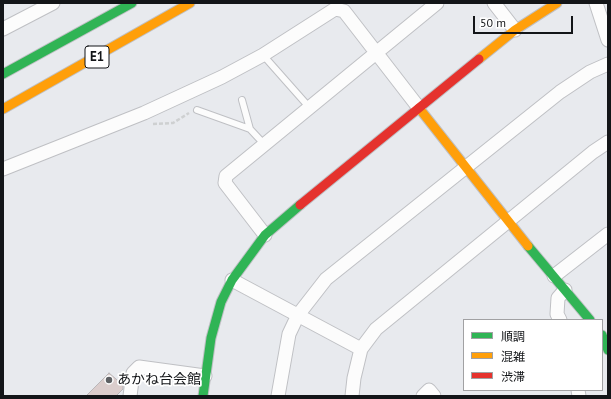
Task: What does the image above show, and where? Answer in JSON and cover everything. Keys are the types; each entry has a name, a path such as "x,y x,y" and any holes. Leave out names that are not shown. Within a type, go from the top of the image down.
{"main road":[{"name":"E1","path":"3,74 132,3"},
{"name":"E1","path":"3,109 190,3"},
{"path":"203,396 211,338 221,302 232,280 265,235 347,165 515,30 557,3"},
{"path":"419,108 508,222 589,319"},
{"path":"603,338 608,350"}],"street":[{"path":"3,29 53,3"},
{"path":"265,235 225,183 226,176 375,52 437,3"},
{"path":"494,3 515,30"},
{"path":"596,3 608,40"},
{"path":"3,169 144,113 222,77 263,55 335,9 344,11 419,108"},
{"path":"278,396 289,334 298,315 326,279 560,92 590,72 608,64"},
{"path":"352,396 354,378 361,349 376,329 593,152 608,142"},
{"path":"554,276 608,234"},
{"path":"232,280 361,349"},
{"path":"560,319 557,314 558,298 565,290"},
{"path":"130,396 133,373 140,367 205,376"},
{"path":"423,396 430,390 434,396"}],"lane":[{"path":"263,55 309,107"},
{"path":"242,100 250,129"},
{"path":"197,110 250,129 264,144"}],"path":[{"path":"144,113 151,124 173,123 194,110 197,110"}],"building":[{"name":"あかね台会館","path":"109,373 123,385 123,389 116,396 86,396"}],"traffic: fast":[{"path":"3,74 132,3"},
{"path":"203,396 211,338 221,302 232,280 265,235 300,205"},
{"path":"528,246 589,319"},
{"path":"603,338 608,350"}],"traffic: slow":[{"path":"3,109 190,3"},
{"path":"479,59 515,30 557,3"},
{"path":"419,108 528,246"}],"traffic: jam":[{"path":"300,205 479,59"}],"place":[{"name":"あかね台会館","path":"109,380"}]}
